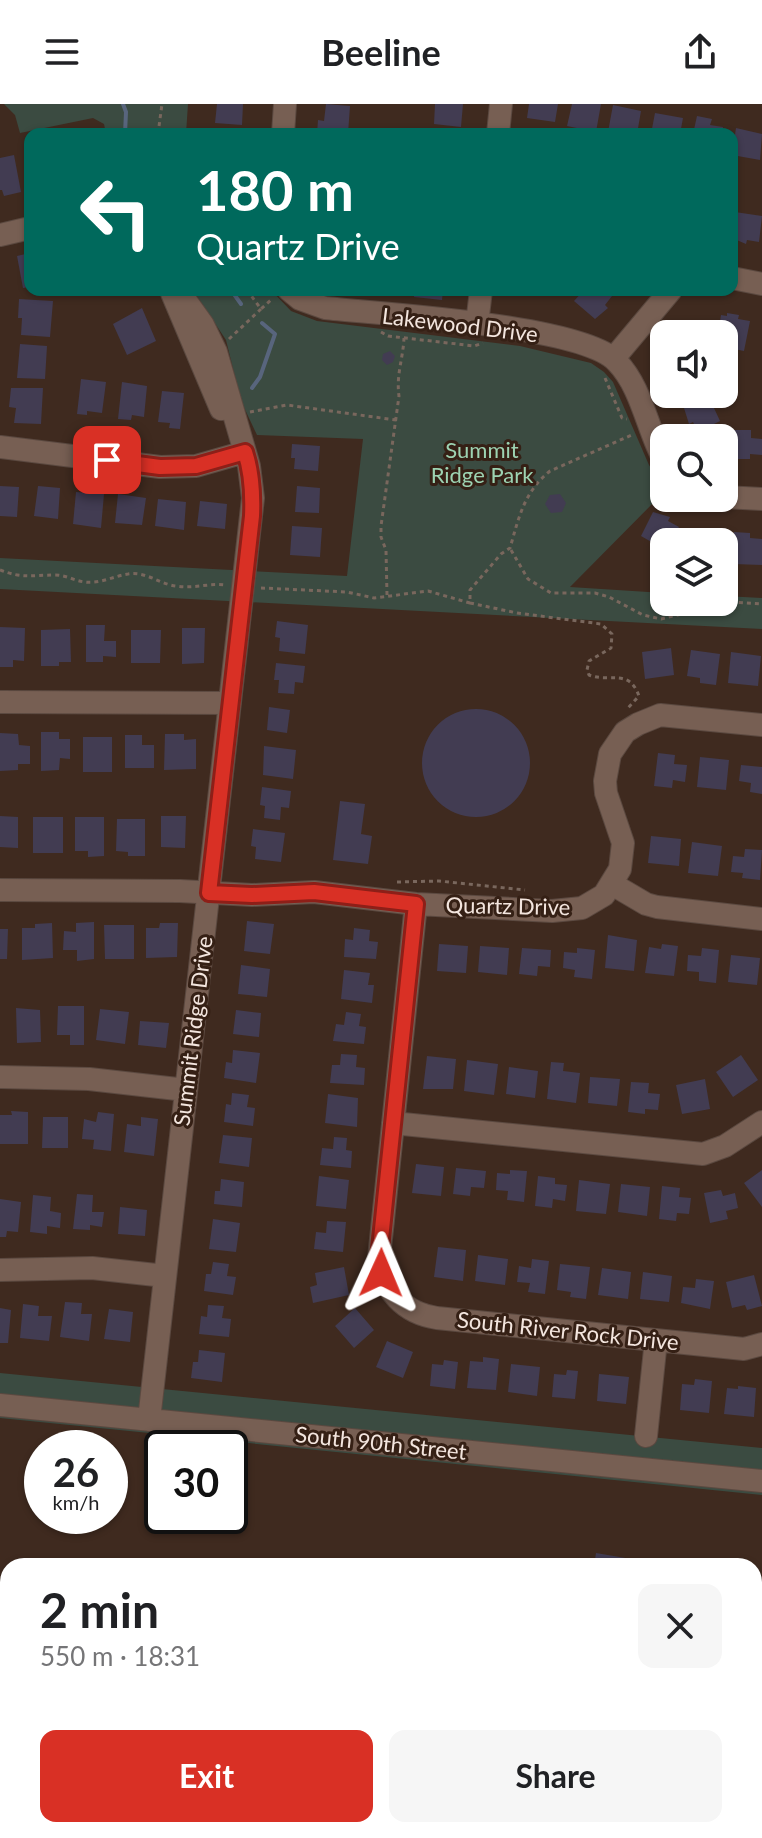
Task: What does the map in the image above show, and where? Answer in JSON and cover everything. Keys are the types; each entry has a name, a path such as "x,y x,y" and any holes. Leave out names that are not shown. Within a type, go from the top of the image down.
{"street":[{"path":"283,128 285,104"},
{"path":"499,128 501,104"},
{"path":"0,235 24,229"},
{"path":"738,279 762,284"},
{"path":"173,296 227,422 245,452"},
{"path":"182,296 203,325 216,352 245,452"},
{"name":"Lakewood Drive","path":"293,296 325,308 482,333 528,331 593,347 609,367"},
{"path":"481,296 482,333"},
{"path":"650,427 631,383 609,367 666,296"},
{"path":"0,447 160,467 196,466 245,452"},
{"name":"Summit Ridge Drive","path":"149,1420 253,498 245,452"},
{"path":"738,498 762,499"},
{"path":"0,702 230,703"},
{"path":"762,725 674,715 631,717 606,767 606,793 623,843 620,869 612,884 657,907 762,919"},
{"name":"Quartz Drive","path":"0,890 252,895 314,892 416,904 568,910 595,902 612,884"},
{"path":"416,904 393,1123 703,1154 725,1146 762,1122"},
{"path":"0,1077 89,1079 186,1090"},
{"name":"South River Rock Drive","path":"393,1123 379,1258 386,1285 407,1308 428,1317 744,1349 762,1344"},
{"path":"0,1270 92,1268 165,1276"},
{"path":"646,1436 656,1340"},
{"name":"South 90th Street","path":"0,1405 762,1481"}],"path":[{"path":"159,128 162,104"},
{"path":"251,296 261,309"},
{"path":"216,352 278,296"},
{"path":"372,326 388,336 474,346 482,333"},
{"path":"387,596 386,550 381,526 404,338"},
{"path":"609,367 622,418 634,422"},
{"path":"242,415 273,405 287,405 396,420"},
{"path":"470,603 470,590 510,548 518,514 529,492 539,481 550,471 639,432"},
{"path":"510,548 528,579 551,593 595,593 643,615 661,619 730,602 762,604"},
{"path":"0,570 19,577 55,575 85,582 127,574 146,575 172,586 192,588 211,583 347,592 374,598 428,591 517,613 601,624 612,634 611,648 589,661 587,670 589,675 601,679 625,678 635,684 639,696 631,717"},
{"path":"393,882 439,881 528,891"}],"green space":[{"path":"4,104 188,104 186,128 105,128 104,124 93,118 44,128 24,128 24,132 20,133 15,115"},
{"name":"Summit Ridge Park","path":"197,296 277,296 291,311 317,321 520,346 591,363 613,382 650,466 650,506 570,587 650,592 650,616 738,616 738,597 762,598 762,629 0,589 0,558 347,576 363,439 257,435 241,401 226,340"},
{"path":"0,1373 762,1448 762,1495 248,1443 248,1430 144,1430 144,1433 0,1418"}],"building":[{"path":"217,104 243,104 242,125 215,123"},
{"path":"326,104 350,106 348,128 317,128 318,120 324,121"},
{"path":"435,104 463,104 461,127 434,124"},
{"path":"529,104 558,104 555,122 527,118"},
{"path":"572,104 601,104 597,128 567,126"},
{"path":"613,105 641,111 638,128 609,128"},
{"path":"655,113 683,118 681,128 652,128"},
{"path":"697,116 712,119 710,125 723,127 723,128 694,128"},
{"path":"738,128 762,134 760,160 738,156"},
{"path":"14,155 21,192 4,196 0,190 0,158"},
{"path":"738,212 762,216 759,242 747,240 746,244 738,241"},
{"path":"24,254 24,288 23,288 17,256"},
{"path":"414,296 442,296 442,300"},
{"path":"579,296 612,296 605,305 608,308 595,319 574,301"},
{"path":"19,299 53,301 50,337 21,335"},
{"path":"142,308 156,341 127,355 113,324"},
{"path":"727,313 739,315 738,319 750,321 744,351 738,350 738,320 720,320 721,315 727,316"},
{"path":"20,344 47,346 45,379 17,378"},
{"path":"390,351 395,356 393,362 387,365 382,360 383,354"},
{"path":"81,379 106,382 102,413 87,411 87,415 77,414"},
{"path":"122,382 147,386 144,417 132,415 131,420 118,419"},
{"path":"11,388 43,388 41,424 14,423 16,408 9,407"},
{"path":"162,391 184,393 180,429 169,428 170,423 158,422"},
{"path":"684,408 714,408 720,421 714,424 689,424"},
{"path":"738,430 751,430 751,438 762,439 762,455 750,454 750,459 738,459"},
{"path":"292,444 320,446 318,471 294,469"},
{"path":"0,486 19,487 17,517 0,516"},
{"path":"38,486 60,488 58,519 34,516"},
{"path":"297,486 320,488 319,513 295,512"},
{"path":"76,492 104,494 101,528 73,524"},
{"path":"118,494 146,498 142,525 115,523"},
{"path":"560,494 566,503 562,512 551,513 545,504 550,495"},
{"path":"158,499 186,502 184,530 155,526"},
{"path":"200,501 227,504 225,529 197,526"},
{"path":"653,512 670,517 668,521 679,527 650,528 650,541 641,536"},
{"path":"292,526 322,528 320,557 290,555"},
{"path":"738,532 750,533 750,538 762,539 762,565 738,564"},
{"path":"277,621 308,625 305,654 279,651 280,638 275,637"},
{"path":"86,625 105,625 104,641 116,641 116,657 103,656 103,662 86,662"},
{"path":"0,627 25,628 24,661 13,660 13,667 0,667"},
{"path":"182,628 205,628 204,663 182,664"},
{"path":"70,629 71,662 41,666 41,630"},
{"path":"131,630 161,630 160,663 131,663"},
{"path":"671,648 674,675 645,679 642,652"},
{"path":"691,650 720,654 716,685 700,683 700,678 687,676"},
{"path":"731,652 761,656 758,686 728,683"},
{"path":"276,663 305,666 303,683 295,682 294,694 278,693 279,680 274,680"},
{"path":"269,707 290,710 287,733 267,730"},
{"path":"476,709 497,713 514,725 526,742 530,763 526,784 514,801 497,813 476,817 455,813 438,801 426,784 422,763 426,742 438,725 455,713"},
{"path":"41,732 59,732 59,739 70,739 70,759 60,758 59,770 41,771"},
{"path":"0,733 18,734 19,745 30,746 30,764 18,764 18,770 0,771"},
{"path":"165,734 184,734 184,740 196,739 196,769 164,770"},
{"path":"125,735 142,735 142,745 154,745 154,768 125,768"},
{"path":"83,737 112,737 112,772 83,772"},
{"path":"264,746 296,750 293,779 263,775"},
{"path":"658,753 675,755 674,764 687,765 685,782 673,780 672,788 654,786"},
{"path":"700,757 729,760 726,790 697,787"},
{"path":"741,765 762,767 762,794 750,792 751,783 739,781"},
{"path":"262,787 291,791 289,808 281,807 280,820 264,818 265,806 260,805"},
{"path":"340,801 365,804 361,834 372,836 368,864 333,860"},
{"path":"0,816 18,817 18,848 0,847"},
{"path":"161,816 186,816 185,848 161,847"},
{"path":"33,817 63,817 63,853 33,853"},
{"path":"75,817 104,817 104,856 88,857 88,851 75,851"},
{"path":"117,819 145,819 145,856 128,856 128,852 116,851"},
{"path":"253,829 285,833 281,862 255,859 256,847 251,846"},
{"path":"651,836 681,839 679,866 648,863"},
{"path":"692,842 722,846 718,876 688,873"},
{"path":"745,849 762,850 760,880 742,878 743,873 731,872 733,856 744,857"},
{"path":"247,921 274,924 270,954 244,951"},
{"path":"94,922 94,959 77,961 77,950 63,950 64,931 76,932 76,923"},
{"path":"52,923 53,958 22,960 22,928"},
{"path":"160,923 178,923 177,957 146,958 146,928 159,928"},
{"path":"104,925 134,925 134,959 105,959"},
{"path":"354,928 370,930 369,941 378,942 376,959 344,957 345,939 353,940"},
{"path":"0,929 8,929 7,959 0,959"},
{"path":"608,935 637,940 634,971 605,968"},
{"path":"439,944 468,946 466,973 437,971"},
{"path":"662,944 678,946 674,976 645,973 649,947 661,949"},
{"path":"480,946 509,948 507,975 478,972"},
{"path":"522,948 551,950 550,967 538,966 537,976 519,974"},
{"path":"577,948 595,950 592,979 574,977 575,970 563,968 564,952 577,953"},
{"path":"702,948 719,950 716,983 699,981 699,972 687,971 688,955 701,956"},
{"path":"731,955 760,958 757,985 728,982"},
{"path":"241,965 270,969 267,997 238,994"},
{"path":"344,970 370,973 368,985 374,985 372,1003 341,999"},
{"path":"58,1006 84,1006 84,1045 70,1045 70,1035 57,1035"},
{"path":"16,1008 40,1010 41,1042 17,1043"},
{"path":"100,1009 129,1012 125,1044 96,1040"},
{"path":"236,1010 261,1013 259,1037 233,1034"},
{"path":"346,1012 361,1014 359,1026 366,1027 364,1044 333,1041 336,1024 344,1025"},
{"path":"140,1021 169,1023 166,1048 138,1045"},
{"path":"233,1050 260,1053 256,1083 224,1078 226,1062 232,1063"},
{"path":"341,1054 357,1055 356,1067 365,1068 364,1085 330,1083 332,1065 340,1065"},
{"path":"741,1055 758,1080 733,1097 716,1072"},
{"path":"427,1056 456,1059 453,1089 423,1089"},
{"path":"467,1060 498,1064 494,1095 464,1091"},
{"path":"551,1062 564,1063 563,1071 580,1073 576,1103 547,1099"},
{"path":"509,1067 538,1071 535,1098 506,1094"},
{"path":"590,1077 620,1079 617,1106 588,1103"},
{"path":"705,1079 710,1109 682,1114 676,1085"},
{"path":"631,1082 649,1083 648,1093 660,1094 658,1110 645,1109 645,1114 628,1112"},
{"path":"232,1093 249,1095 247,1107 255,1108 253,1126 224,1122 226,1104 231,1105"},
{"path":"328,1094 358,1098 357,1127 325,1123"},
{"path":"11,1111 28,1112 28,1144 0,1144 0,1115 12,1115"},
{"path":"98,1112 114,1114 111,1151 93,1149 94,1140 82,1139 84,1119 96,1122"},
{"path":"43,1117 68,1117 68,1148 42,1148"},
{"path":"141,1117 158,1119 154,1156 124,1152 127,1124 141,1126"},
{"path":"223,1135 252,1138 249,1167 219,1163"},
{"path":"334,1137 347,1138 346,1150 352,1151 351,1168 320,1165 322,1148 333,1149"},
{"path":"416,1164 444,1167 441,1196 412,1193"},
{"path":"456,1168 486,1171 484,1188 471,1187 470,1196 453,1194"},
{"path":"510,1170 527,1171 524,1202 507,1200 508,1191 496,1190 497,1173 510,1174"},
{"path":"762,1170 762,1207 744,1183"},
{"path":"319,1176 349,1180 346,1209 316,1206"},
{"path":"538,1176 555,1178 555,1184 567,1185 565,1201 553,1199 552,1208 535,1206"},
{"path":"221,1179 244,1182 242,1207 214,1204 215,1191 220,1191"},
{"path":"579,1180 610,1184 606,1214 576,1211"},
{"path":"621,1184 650,1187 647,1216 618,1212"},
{"path":"662,1186 680,1188 679,1197 691,1198 689,1214 677,1213 676,1221 659,1219"},
{"path":"721,1190 723,1196 735,1193 738,1208 726,1211 728,1219 710,1223 704,1193"},
{"path":"77,1194 93,1195 92,1212 104,1212 102,1227 90,1225 90,1230 73,1229"},
{"path":"33,1195 51,1197 50,1211 61,1213 60,1228 47,1226 47,1234 30,1232"},
{"path":"0,1199 21,1202 18,1232 7,1231 6,1237 0,1237"},
{"path":"120,1207 147,1210 145,1236 118,1234"},
{"path":"213,1219 240,1223 236,1252 209,1249"},
{"path":"327,1221 346,1222 343,1252 314,1249 316,1232 326,1233"},
{"path":"438,1247 466,1250 463,1281 434,1277"},
{"path":"478,1255 508,1259 505,1285 475,1281"},
{"path":"532,1259 549,1261 545,1294 528,1292 530,1283 517,1282 519,1266 531,1268"},
{"path":"213,1262 229,1264 227,1276 236,1277 233,1295 204,1291 206,1274 211,1274"},
{"path":"560,1264 590,1267 586,1299 570,1297 571,1292 557,1290"},
{"path":"344,1267 349,1295 313,1303 310,1287 317,1285 315,1273"},
{"path":"602,1268 631,1272 628,1299 598,1295"},
{"path":"643,1272 672,1276 669,1302 640,1299"},
{"path":"754,1275 762,1306 747,1310 745,1305 732,1308 726,1282"},
{"path":"696,1279 714,1281 710,1309 681,1303 683,1287 695,1288"},
{"path":"65,1302 82,1303 81,1314 92,1314 89,1341 60,1337"},
{"path":"23,1304 39,1306 38,1316 52,1316 49,1341 20,1338"},
{"path":"208,1305 224,1306 222,1318 231,1319 229,1337 199,1334 201,1316 207,1317"},
{"path":"0,1308 11,1310 8,1343 0,1343"},
{"path":"355,1308 374,1330 354,1348 335,1326"},
{"path":"109,1309 133,1312 130,1342 104,1339"},
{"path":"387,1341 413,1352 403,1378 376,1367"},
{"path":"199,1350 225,1353 222,1382 191,1378 193,1362 198,1362"},
{"path":"483,1357 499,1359 496,1390 467,1388 470,1361 483,1362"},
{"path":"444,1360 458,1362 455,1389 430,1386 432,1364 443,1365"},
{"path":"511,1364 540,1367 537,1396 508,1392"},
{"path":"567,1370 578,1371 575,1399 552,1397 554,1374 566,1375"},
{"path":"599,1374 629,1377 626,1404 597,1401"},
{"path":"695,1379 712,1381 709,1413 680,1410 682,1384 694,1385"},
{"path":"738,1386 756,1388 754,1417 724,1414 727,1388 738,1389"},
{"path":"596,1553 625,1558 595,1558"}],"waterway":[{"path":"123,104 125,128"},
{"path":"235,296 241,304"},
{"path":"252,388 260,377 275,334 262,323"}],"route":[{"path":"107,460 160,467 196,466 245,452 249,466 252,516 209,893 252,895 314,892 416,904 379,1258 381,1273"}]}
